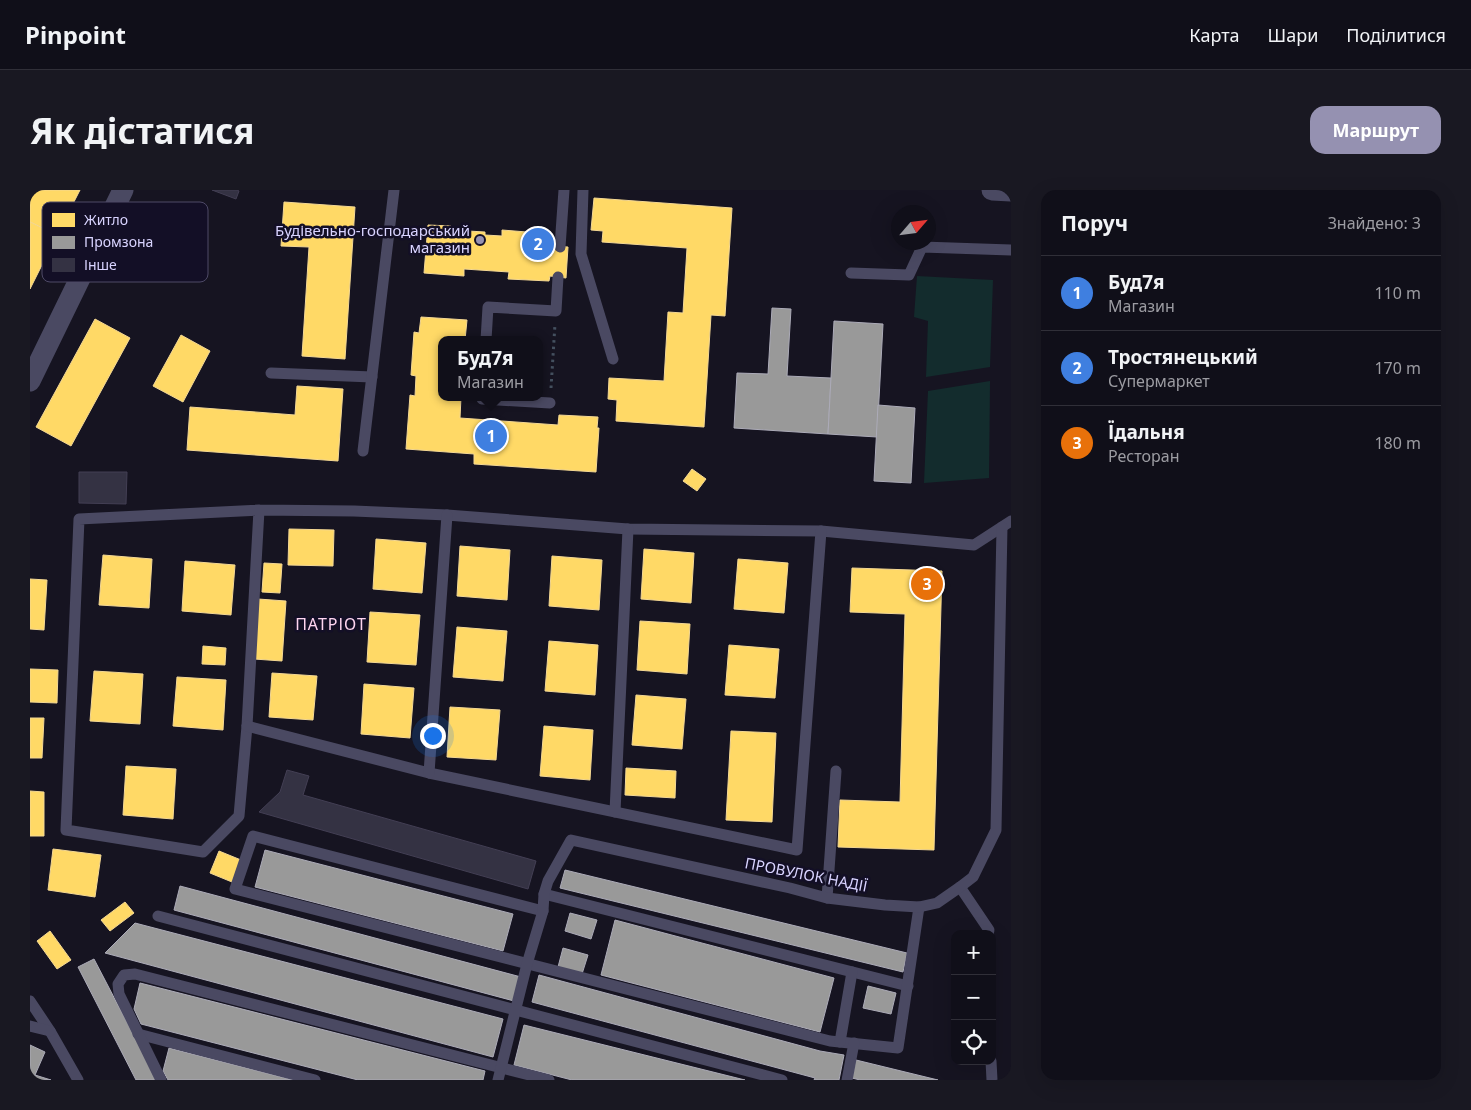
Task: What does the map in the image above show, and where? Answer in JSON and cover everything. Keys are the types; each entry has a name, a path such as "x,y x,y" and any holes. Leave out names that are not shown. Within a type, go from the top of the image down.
{"street":[{"path":"117,202 123,190"},
{"path":"992,190 1011,191"},
{"path":"30,380 78,282"}],"lane":[{"path":"363,451 394,190"},
{"path":"560,247 564,190"},
{"path":"583,190 581,254 613,359"},
{"path":"852,273 909,275 922,247 1011,250"},
{"path":"486,336 488,307 556,311 558,277"},
{"path":"271,373 372,377"},
{"path":"516,401 550,403"},
{"path":"259,510 246,726 238,816 203,852 66,830 79,519 259,510 354,511 447,515 628,529 821,531 974,545 1006,524"},
{"path":"429,773 447,515"},
{"name":"ПРОВУЛОК НАДІЇ","path":"544,894 548,881 571,840 828,898 885,906 919,907 937,903 973,877 996,830 1006,524"},
{"path":"615,812 628,529"},
{"path":"246,726 429,773 797,850 821,531"},
{"path":"828,898 836,771"},
{"path":"543,911 253,836 235,889 830,1040 898,1048 919,907"},
{"path":"960,887 988,930"},
{"path":"498,1080 515,1009 543,911 544,894 908,986"},
{"path":"158,916 782,1080"},
{"path":"840,1042 852,972"},
{"path":"161,1080 117,989 120,979 130,974 549,1080"},
{"path":"30,1001 50,1031 78,1080"},
{"path":"30,1026 50,1031"},
{"path":"138,1034 315,1080"},
{"path":"847,1080 854,1043"},
{"path":"991,1065 992,1080"}],"path":[{"path":"550,403 556,311"}],"green space":[{"path":"917,276 993,280 990,367 926,377 928,321 914,317"},
{"path":"990,381 989,478 924,483 928,391"}],"building: Житло":[{"path":"30,190 80,190 74,202 42,202 42,228 30,222"},
{"path":"594,198 732,208 725,316 711,315 704,427 616,421 617,400 608,399 609,378 664,381 668,312 683,313 687,248 602,242 603,231 591,230"},
{"path":"284,202 355,207 345,359 302,356 309,247 281,246"},
{"path":"30,222 42,228 42,265 30,289"},
{"path":"428,225 451,226 451,230 485,232 485,235 502,236 502,230 552,234 552,246 568,247 566,278 550,276 549,281 508,279 509,272 464,269 464,276 424,273"},
{"path":"421,317 467,320 465,336 438,336 438,401 461,401 460,418 558,425 559,415 598,417 596,472 474,464 474,454 406,449 410,395 415,396 416,376 411,375 414,332 419,333"},
{"path":"95,319 130,338 71,446 36,427"},
{"path":"181,335 210,351 183,402 153,386"},
{"path":"297,386 343,389 338,461 187,450 190,407 295,415"},
{"path":"692,469 706,479 697,491 683,481"},
{"path":"289,529 334,530 333,566 288,565"},
{"path":"376,539 426,543 422,593 373,589"},
{"path":"460,546 510,550 507,600 457,596"},
{"path":"644,549 694,553 691,603 641,599"},
{"path":"103,555 152,559 149,608 99,605"},
{"path":"552,556 602,560 599,610 549,606"},
{"path":"738,559 788,563 784,613 734,609"},
{"path":"185,561 235,565 231,615 182,611"},
{"path":"264,563 282,564 280,593 262,592"},
{"path":"852,568 942,571 934,850 838,847 840,800 900,802 905,614 850,612"},
{"path":"30,579 47,580 44,630 30,629"},
{"path":"258,599 286,601 282,661 254,659"},
{"path":"370,612 420,615 416,665 367,662"},
{"path":"640,621 690,624 687,674 637,670"},
{"path":"457,627 507,631 503,681 453,677"},
{"path":"549,641 598,645 595,695 545,691"},
{"path":"729,645 779,649 775,698 725,695"},
{"path":"203,646 226,648 225,665 202,664"},
{"path":"30,669 58,670 57,703 30,702"},
{"path":"94,671 143,674 140,724 90,721"},
{"path":"272,673 317,676 313,720 269,717"},
{"path":"177,677 226,680 223,730 173,726"},
{"path":"364,684 414,688 410,738 361,734"},
{"path":"636,695 686,699 682,749 632,745"},
{"path":"450,707 500,710 496,760 447,757"},
{"path":"30,718 44,718 42,758 30,758"},
{"path":"544,726 593,730 590,780 540,776"},
{"path":"731,731 776,733 772,822 726,820"},
{"path":"126,766 176,769 173,819 123,815"},
{"path":"626,768 676,771 675,798 625,795"},
{"path":"30,791 44,792 44,836 30,836"},
{"path":"53,849 101,855 95,897 48,890"},
{"path":"219,851 241,860 232,882 210,873"},
{"path":"125,902 134,913 110,931 101,920"},
{"path":"50,931 71,960 57,969 37,941"}],"building: Промзона":[{"path":"772,308 791,309 787,376 831,378 828,434 734,428 737,373 768,374"},
{"path":"834,321 883,324 877,437 828,434"},
{"path":"878,405 915,408 911,483 874,481"},
{"path":"265,850 513,914 503,951 255,887"},
{"path":"565,870 907,953 903,972 560,888"},
{"path":"180,886 521,977 514,1001 174,910"},
{"path":"570,913 597,920 591,939 565,931"},
{"path":"615,920 834,978 820,1032 601,975"},
{"path":"135,923 503,1019 493,1057 105,953"},
{"path":"563,948 588,955 582,974 558,967"},
{"path":"94,959 157,1080 136,1080 78,967"},
{"path":"539,975 820,1051 844,1055 839,1080 814,1080 815,1078 532,1002"},
{"path":"140,983 485,1071 483,1080 358,1080 141,1024 134,1009"},
{"path":"868,986 896,993 891,1014 863,1008"},
{"path":"524,1025 745,1080 572,1080 514,1065"},
{"path":"30,1045 45,1052 35,1075 51,1080 30,1080"},
{"path":"169,1048 293,1080 168,1080 163,1071"},
{"path":"856,1060 938,1080 860,1080 852,1078"}],"building: Інше":[{"path":"212,190 237,190 239,191 236,199"},
{"path":"79,472 127,472 126,504 79,503"},
{"path":"287,770 309,776 303,795 536,861 528,889 259,812 280,792"}],"place":[{"name":"Будівельно-господарський магазин","path":"480,240"},
{"name":"Тростянецький","path":"538,244"},
{"name":"Буд7я","path":"491,436"},
{"name":"Їдальня","path":"927,584"}],"district":[{"name":"ПАТРІОТ","path":"331,624"}]}
